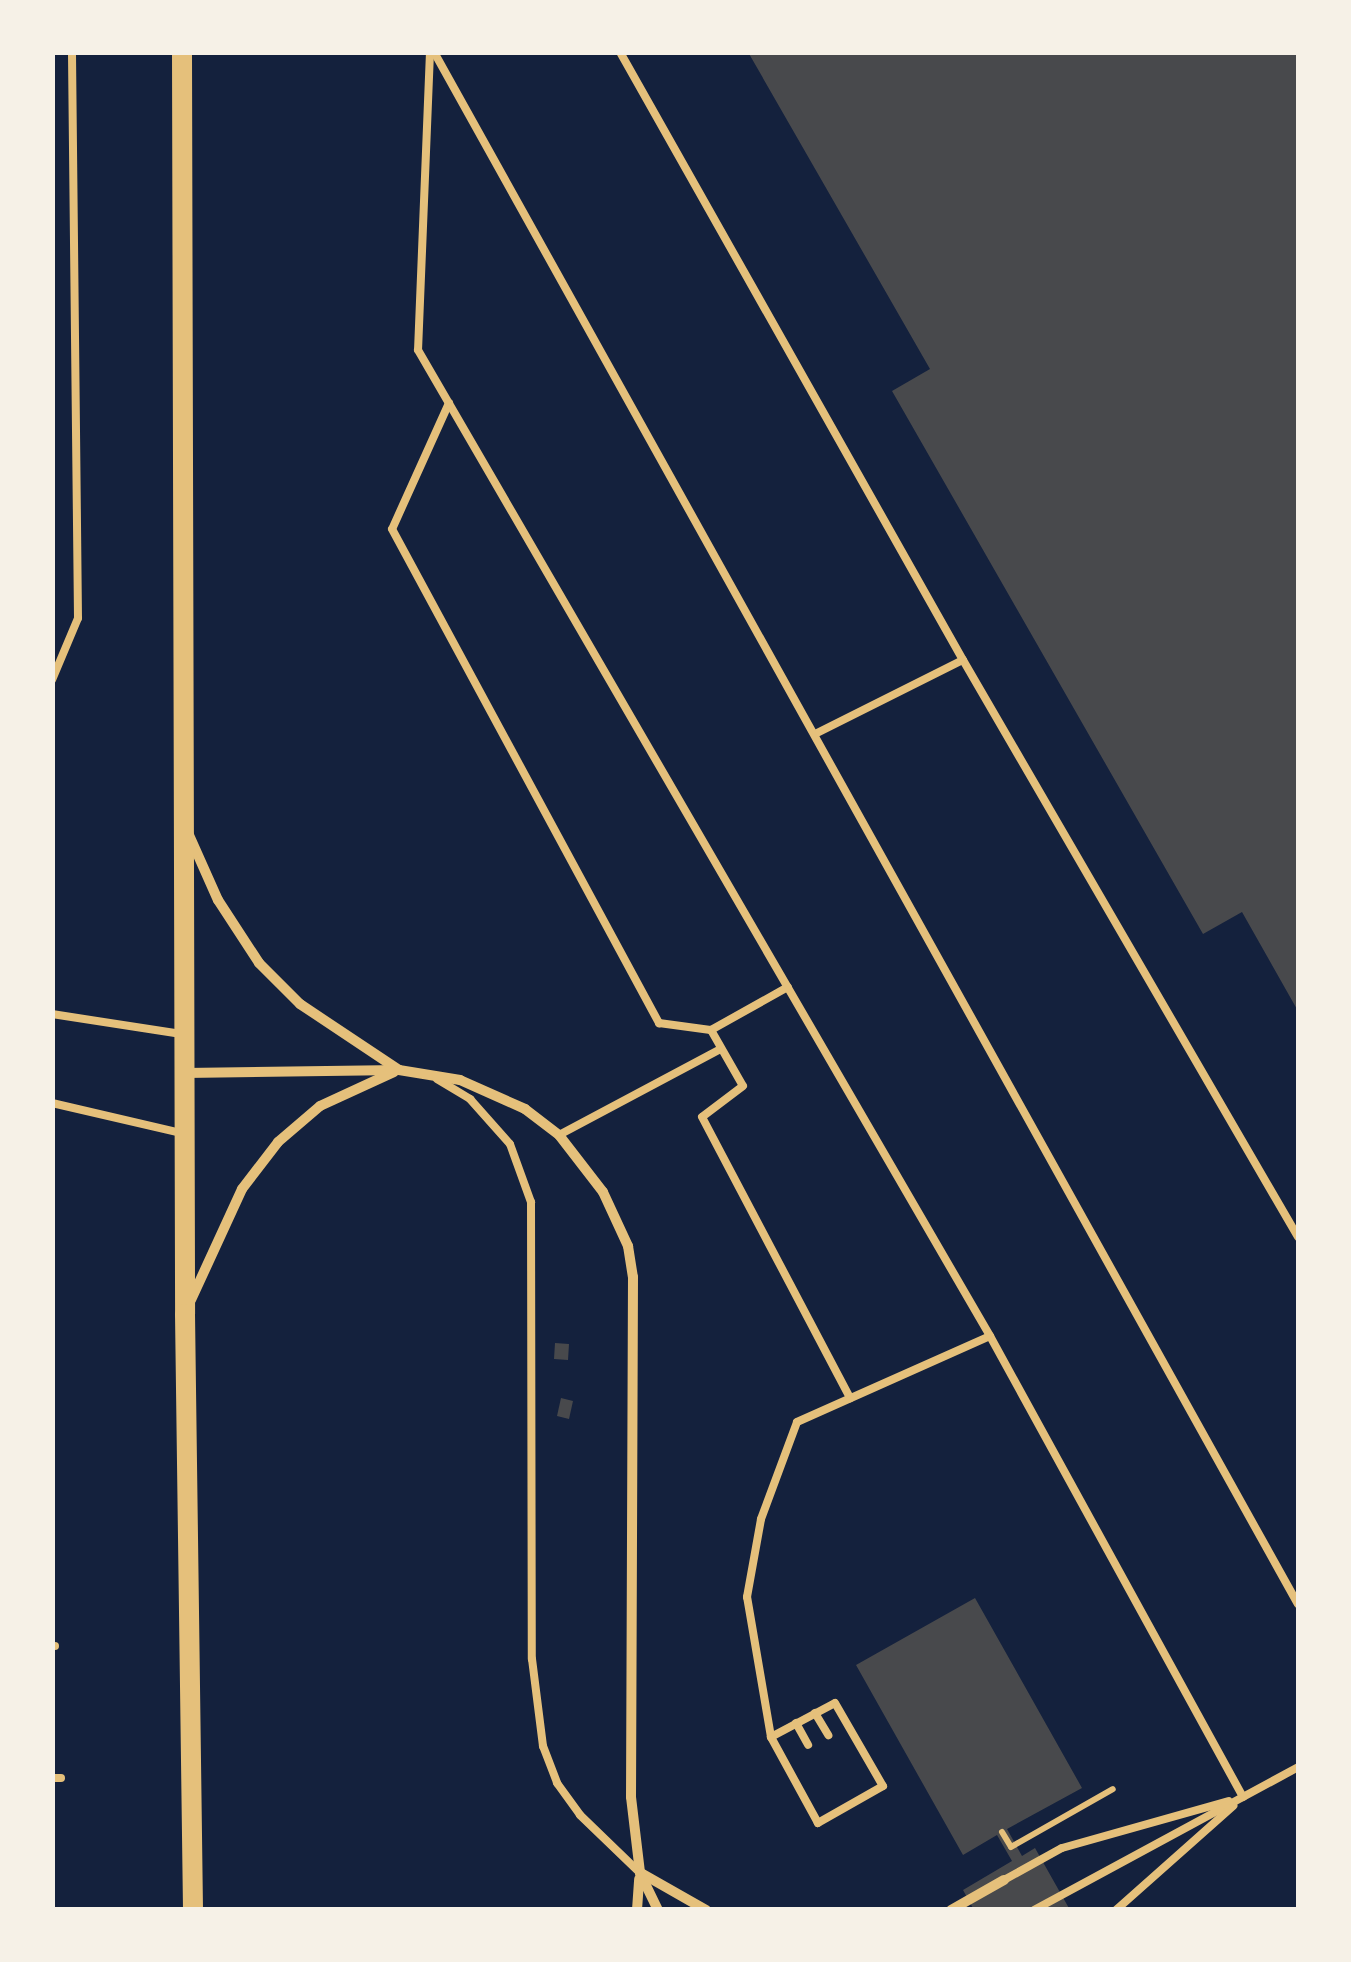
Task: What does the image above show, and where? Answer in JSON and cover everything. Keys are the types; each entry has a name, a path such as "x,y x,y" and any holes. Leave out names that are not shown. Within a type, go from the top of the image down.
{"main road":[{"path":"182,52 185,1314 193,1910"}],"street":[{"path":"185,828 218,900 259,963 300,1004 400,1070"},
{"path":"185,1314 242,1189 278,1142 320,1106 400,1070"},
{"path":"185,1074 400,1070 492,1092 525,1108 559,1135 584,1162 618,1219 633,1276 631,1797 640,1872 637,1910"},
{"path":"640,1872 658,1910"},
{"path":"640,1872 706,1910"},
{"path":"951,1910 1004,1880"}],"lane":[{"path":"52,680 78,618 72,52"},
{"path":"432,52 418,350 990,1336 1244,1797"},
{"path":"432,52 817,734 1298,1604"},
{"path":"620,52 964,660 1298,1238"},
{"path":"449,403 392,529 659,1022 711,1030 788,988"},
{"path":"817,734 964,660"},
{"path":"52,1014 186,1035"},
{"path":"711,1030 742,1086 702,1118 850,1398"},
{"path":"559,1135 722,1049"},
{"path":"429,1074 470,1100 492,1120 510,1144 527,1182 533,1214 535,1703 557,1783 580,1815 640,1872"},
{"path":"52,1103 186,1134"},
{"path":"771,1737 835,1702 883,1786 818,1823 771,1737 747,1598 761,1519 797,1422 990,1336"},
{"path":"815,1713 828,1735"},
{"path":"796,1723 808,1745"},
{"path":"1034,1910 1298,1767"},
{"path":"858,1786 864,1796"},
{"path":"1004,1880 1062,1848 1244,1797"},
{"path":"1116,1910 1244,1797"},
{"path":"838,1798 844,1808"}],"path":[{"path":"1002,1832 1011,1847 1113,1789"}],"building":[{"path":"748,52 1298,52 1298,1011 1242,912 1203,934 892,391 930,369"},
{"path":"555,1343 569,1344 568,1360 554,1359"},
{"path":"561,1398 573,1401 569,1419 557,1416"},
{"path":"975,1598 1082,1788 1007,1829 1022,1856 1035,1848 1070,1910 974,1910 963,1890 1012,1861 997,1835 963,1855 856,1665"}]}
